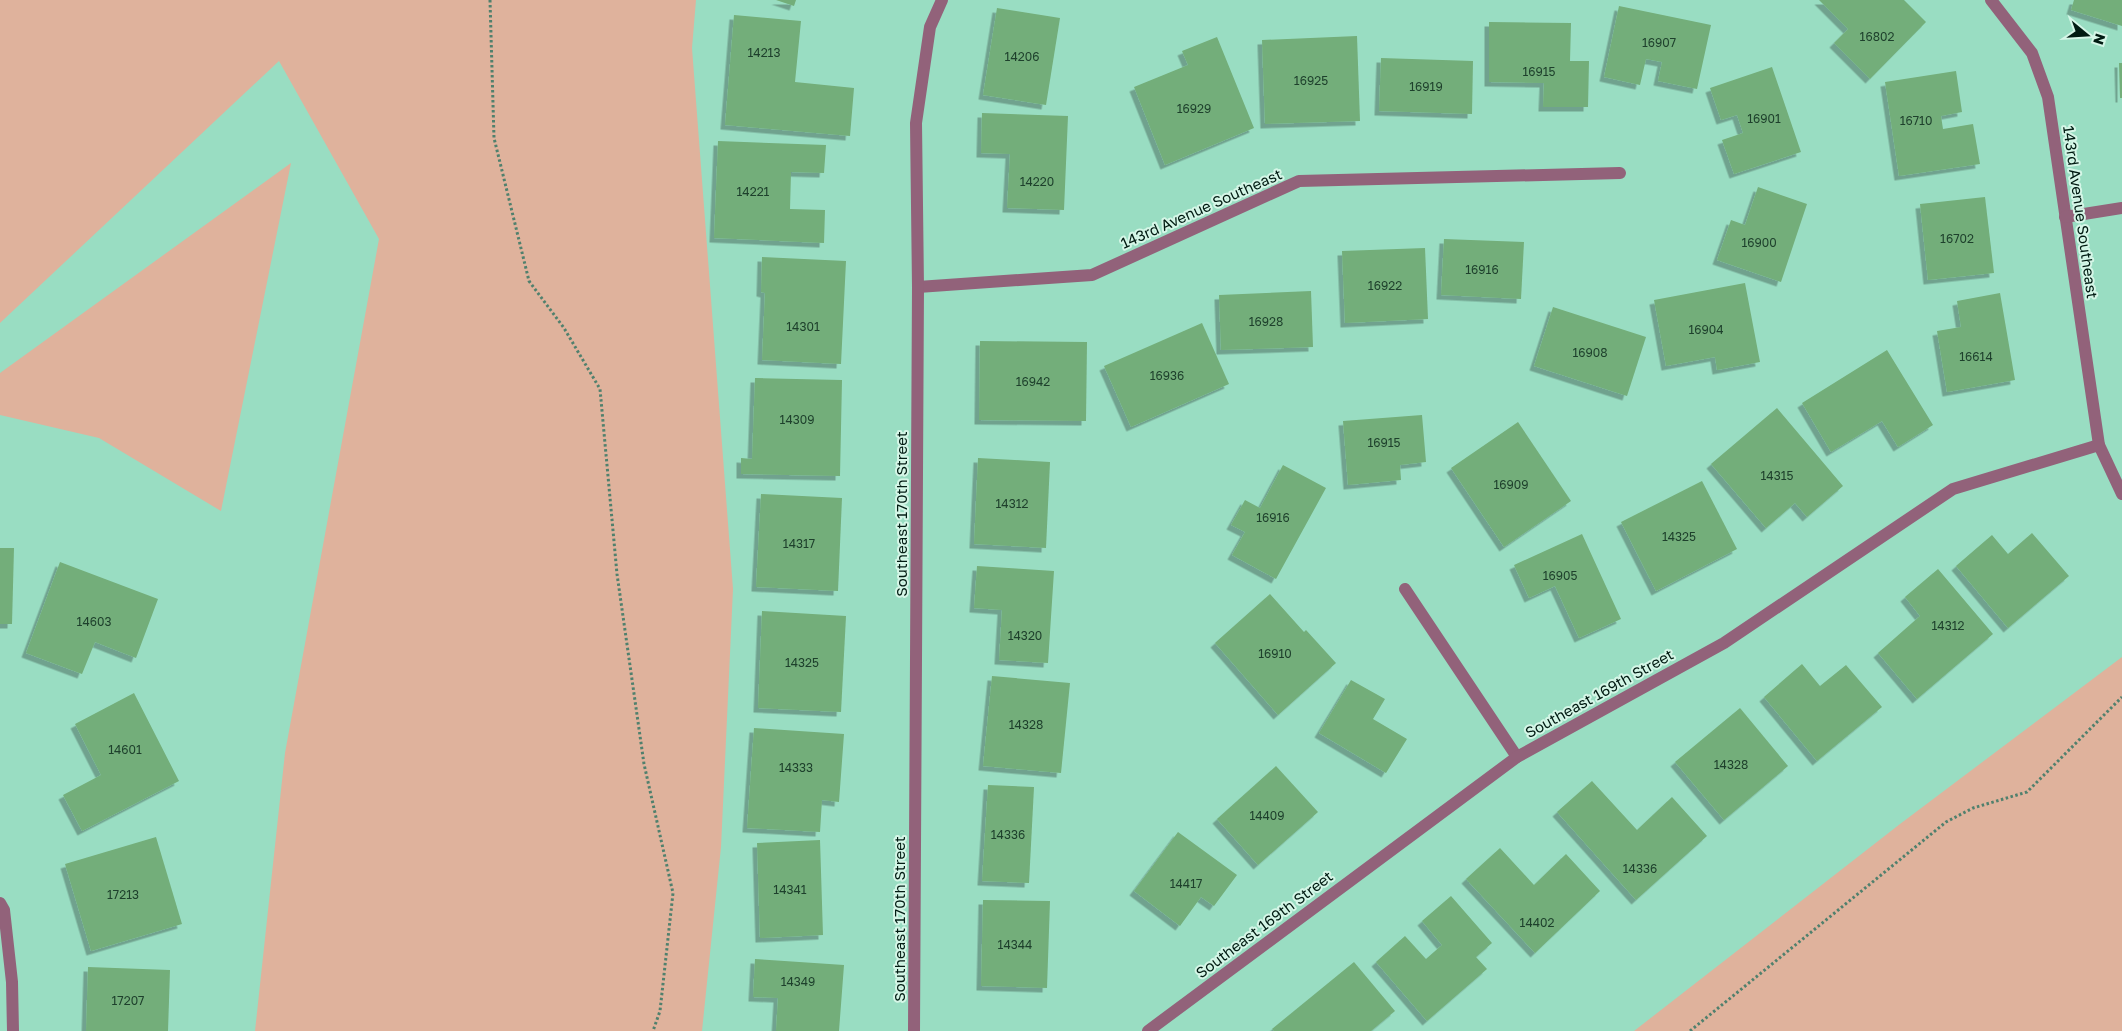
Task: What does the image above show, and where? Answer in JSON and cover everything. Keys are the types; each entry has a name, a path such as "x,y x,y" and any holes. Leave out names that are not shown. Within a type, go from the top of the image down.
{"street":[{"name":"Southeast 170th Street","path":"914,1031 918,287 916,122 930,27 942,0"},
{"name":"143rd Avenue Southeast","path":"1991,0 2032,53 2048,97 2099,445 2122,494"},
{"name":"143rd Avenue Southeast","path":"918,287 1092,275 1299,181 1620,173"},
{"path":"2065,217 2122,208"},
{"name":"Southeast 169th Street","path":"1148,1031 1517,756 1724,644 1953,489 2099,445"},
{"path":"1405,589 1517,756"},
{"path":"0,903 4,910 12,982 13,1031"}],"path":[{"path":"490,0 494,138 529,281 564,328 600,389 617,574 644,764 673,893 660,1011 653,1031"},
{"path":"1690,1031 1946,822 1974,808 2027,792 2122,697"}],"shaded area":[{"path":"0,0 696,0 692,48 733,589 721,847 702,1031 255,1031 285,753 379,239 279,61 0,323"},
{"path":"291,163 221,511 99,438 0,415 0,373"},
{"path":"2122,657 2122,1031 1634,1031 1900,824"}],"building":[{"path":"776,0 796,0 794,6"},
{"path":"1819,0 1904,0 1926,22 1870,79 1834,43 1848,29"},
{"path":"2074,0 2122,0 2122,26 2071,10"},
{"path":"1619,6 1711,25 1697,89 1658,81 1662,62 1646,59 1640,85 1604,77"},
{"path":"997,8 1060,18 1046,105 983,95"},
{"path":"734,15 801,21 795,82 854,88 850,136 725,125"},
{"path":"1489,22 1571,23 1570,61 1589,61 1588,107 1543,107 1544,83 1489,82"},
{"path":"1357,36 1360,121 1265,124 1262,40"},
{"path":"1217,37 1254,128 1165,165 1134,87 1188,65 1182,51"},
{"path":"1381,58 1473,61 1472,114 1379,111"},
{"path":"2119,63 2122,63 2122,98 2120,98"},
{"path":"1772,67 1801,152 1734,174 1722,140 1743,133 1737,115 1721,120 1710,88"},
{"path":"1956,71 1962,112 1941,116 1943,129 1973,124 1980,164 1899,176 1885,82"},
{"path":"982,113 1068,116 1064,210 1007,208 1010,154 981,153"},
{"path":"718,141 826,145 824,173 791,172 790,209 825,210 824,243 714,238"},
{"path":"1758,187 1807,204 1781,282 1717,260 1731,220 1745,225"},
{"path":"1985,197 1994,273 1928,280 1920,204"},
{"path":"1444,239 1524,242 1521,299 1441,295"},
{"path":"1425,248 1428,319 1345,323 1342,251"},
{"path":"762,257 846,261 841,364 762,360 765,293 761,292"},
{"path":"1745,283 1760,362 1717,370 1715,357 1666,366 1654,300"},
{"path":"1311,291 1313,347 1221,350 1219,295"},
{"path":"2000,293 2015,380 1947,392 1937,331 1961,327 1957,301"},
{"path":"1553,307 1646,337 1627,396 1534,366"},
{"path":"1202,323 1229,384 1131,427 1104,366"},
{"path":"980,341 1087,342 1086,421 979,420"},
{"path":"1887,350 1933,425 1898,447 1882,421 1831,452 1802,403"},
{"path":"755,378 842,380 840,476 741,474 741,458 752,459"},
{"path":"1777,408 1843,486 1807,517 1795,503 1766,528 1711,464"},
{"path":"1422,415 1426,462 1400,465 1401,480 1348,485 1343,421"},
{"path":"1518,422 1571,501 1504,547 1451,468"},
{"path":"978,458 1050,462 1046,548 974,544"},
{"path":"1283,465 1326,488 1276,579 1232,555 1245,532 1231,525 1245,500 1260,508"},
{"path":"1702,481 1737,549 1656,591 1621,522"},
{"path":"761,494 842,498 838,591 756,587"},
{"path":"2032,533 2069,576 2008,628 1956,566 1992,535 2008,554"},
{"path":"1582,534 1621,619 1579,638 1555,586 1529,598 1514,565"},
{"path":"0,548 14,548 12,624 0,624"},
{"path":"60,562 158,599 136,658 95,642 82,674 26,653"},
{"path":"977,566 1054,571 1048,663 999,660 1002,610 974,608"},
{"path":"1938,569 1993,634 1917,699 1878,653 1920,616 1905,597"},
{"path":"1270,594 1304,632 1306,630 1336,663 1278,715 1215,643"},
{"path":"762,611 846,616 841,712 758,708"},
{"path":"1802,664 1820,686 1846,665 1882,707 1817,761 1764,697"},
{"path":"992,676 1070,683 1061,773 983,766"},
{"path":"1351,680 1385,699 1373,719 1407,739 1386,773 1319,733"},
{"path":"134,693 179,781 82,831 63,795 101,775 75,724"},
{"path":"1740,708 1788,766 1724,820 1675,762"},
{"path":"754,728 844,734 839,802 822,800 820,832 747,828"},
{"path":"1276,766 1318,812 1258,865 1217,819"},
{"path":"1592,781 1637,830 1672,797 1707,836 1636,900 1557,812"},
{"path":"988,785 1034,787 1029,883 982,881"},
{"path":"1178,832 1237,875 1214,906 1201,897 1180,926 1134,891"},
{"path":"156,837 182,924 91,951 65,864"},
{"path":"820,840 823,935 760,938 757,843"},
{"path":"1500,848 1534,885 1566,854 1600,891 1535,953 1466,879"},
{"path":"1451,896 1492,943 1476,957 1487,969 1427,1021 1376,962 1405,936 1426,959 1442,945 1422,921"},
{"path":"983,900 1050,901 1047,988 981,986"},
{"path":"755,959 844,965 839,1031 776,1031 778,998 753,997"},
{"path":"1354,962 1395,1011 1371,1031 1274,1031 1272,1029"},
{"path":"88,967 170,970 168,1031 86,1031"}]}
